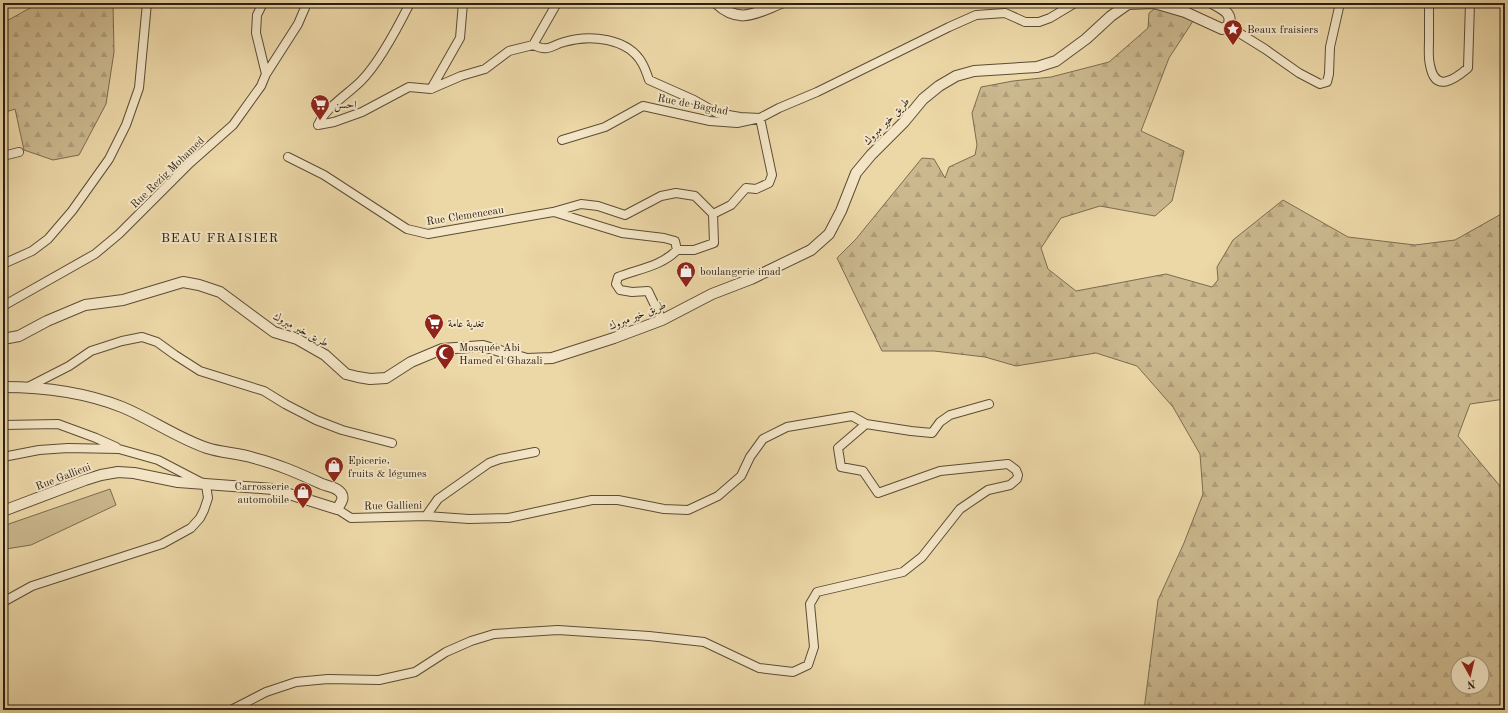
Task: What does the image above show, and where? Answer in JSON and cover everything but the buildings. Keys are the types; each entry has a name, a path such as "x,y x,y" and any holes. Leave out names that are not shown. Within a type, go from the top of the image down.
{"street":[{"path":"3,264 32,251 48,239 72,211 109,159 126,125 139,88 148,3"},
{"path":"263,3 257,15 256,33 266,74"},
{"name":"Rue Rezig Mohamed","path":"3,306 95,254 119,234 190,163 233,125 261,86 266,74 298,24 308,3"},
{"path":"410,3 389,41 362,80 321,119 318,125 334,122 362,112 409,87 431,89 461,76 485,69 509,51 533,45 543,49 550,48 565,41 586,38 607,40 626,46 641,62 649,80 694,100 716,113 740,117 760,118 770,158 772,175 770,183 756,189 746,188 731,205 713,214 714,242 694,250 676,250"},
{"path":"431,89 460,38 463,3"},
{"path":"533,45 557,3"},
{"path":"716,3 725,11 735,15 758,12 781,3"},
{"name":"Rue de Bagdad","path":"562,140 605,127 643,106 710,121 737,123 760,118 976,15 1005,13 1025,22 1039,22 1050,18 1075,3"},
{"name":"طريق خير مبروك","path":"3,339 19,336 47,321 85,306 123,300 183,282 199,284 220,292 274,332 297,339 325,355 346,374 370,379 386,378 411,362 442,349 483,346 527,358 552,358 614,338 662,320 712,294 765,272 811,250 829,234 841,211 856,173 871,155 904,122 923,99 939,86 956,76 974,71 1037,67 1056,61 1086,39 1111,16 1128,4 1154,3 1185,12 1222,29 1228,26"},
{"path":"1212,3 1226,11 1230,16 1228,26 1265,49 1299,73 1320,84 1327,82 1329,74 1330,47 1340,3"},
{"path":"1430,3 1429,64 1432,75 1437,80 1444,82 1451,81 1468,68 1470,3"},
{"path":"3,156 19,152"},
{"name":"Rue Clemenceau","path":"288,157 324,175 407,229 428,234 553,212 581,204 598,206 624,215 661,196 676,193 695,196 713,214"},
{"path":"553,212 622,233 664,238 675,241 694,250"},
{"path":"662,320 648,291 632,292 620,290 616,284 618,276 656,264 670,257 676,250 675,241"},
{"path":"28,387 69,366 91,351 122,341 142,337 157,342 200,371 264,391 316,420 342,430 392,444"},
{"path":"3,387 28,387 72,392 122,407 166,430 207,448 254,458 305,476 340,491 343,499 338,509"},
{"path":"231,710 266,692 296,682 328,679 380,680 415,672 446,652 471,641 494,634 558,630 649,636 704,642 759,668 793,672 808,664 814,647 810,604 817,592 903,572 922,556 960,508 988,490 1010,485 1017,479 1018,475 1016,470 1008,464 972,467 940,472 878,493 863,471 841,467 838,448 866,424 911,431 932,432 940,422 950,415 989,404"},
{"name":"Rue Gallieni","path":"3,511 85,480 118,472 178,482 273,489 338,509 351,518 426,516 469,520 508,518 592,500 618,500 664,508 688,510 718,496 741,476 750,457 763,439 787,427 852,416 866,424"},
{"path":"3,425 58,424 119,448 158,460 206,485 208,498 200,518 191,528 162,544 32,586 3,602"},
{"path":"3,457 39,450 68,448 119,448"},
{"path":"426,516 438,499 489,463 500,459 535,452"}],"green space":[{"path":"39,3 113,3 114,52 106,104 79,155 53,160 24,150 15,109 3,113 3,23"},
{"path":"1158,6 1193,21 1169,58 1141,131 1184,151 1172,201 1155,216 1100,206 1061,218 1041,248 1048,269 1076,291 1166,274 1212,287 1218,280 1217,267 1233,240 1283,200 1348,237 1415,245 1455,240 1505,211 1505,399 1470,404 1458,436 1505,492 1505,710 1144,710 1158,600 1184,543 1203,494 1200,454 1173,407 1137,366 1096,353 1016,366 985,357 934,351 882,351 837,258 856,239 922,158 934,159 945,178 949,167 975,155 977,145 972,113 981,87 1013,81 1051,77 1109,62 1148,28 1149,13"},
{"path":"110,489 116,505 31,545 6,549 3,539 3,526"}],"place":[{"name":"Beaux fraisiers","path":"1233,46"},
{"name":"احسن","path":"320,121"},
{"name":"boulangerie imad","path":"686,288"},
{"name":"تغدية عامة","path":"434,340"},
{"name":"Mosquée Abi Hamed el Ghazali","path":"445,370"},
{"name":"Epicerie, fruits & légumes","path":"334,483"},
{"name":"Carrosserie automobile","path":"303,509"}],"district":[{"name":"BEAU FRAISIER","path":"220,237"}]}
